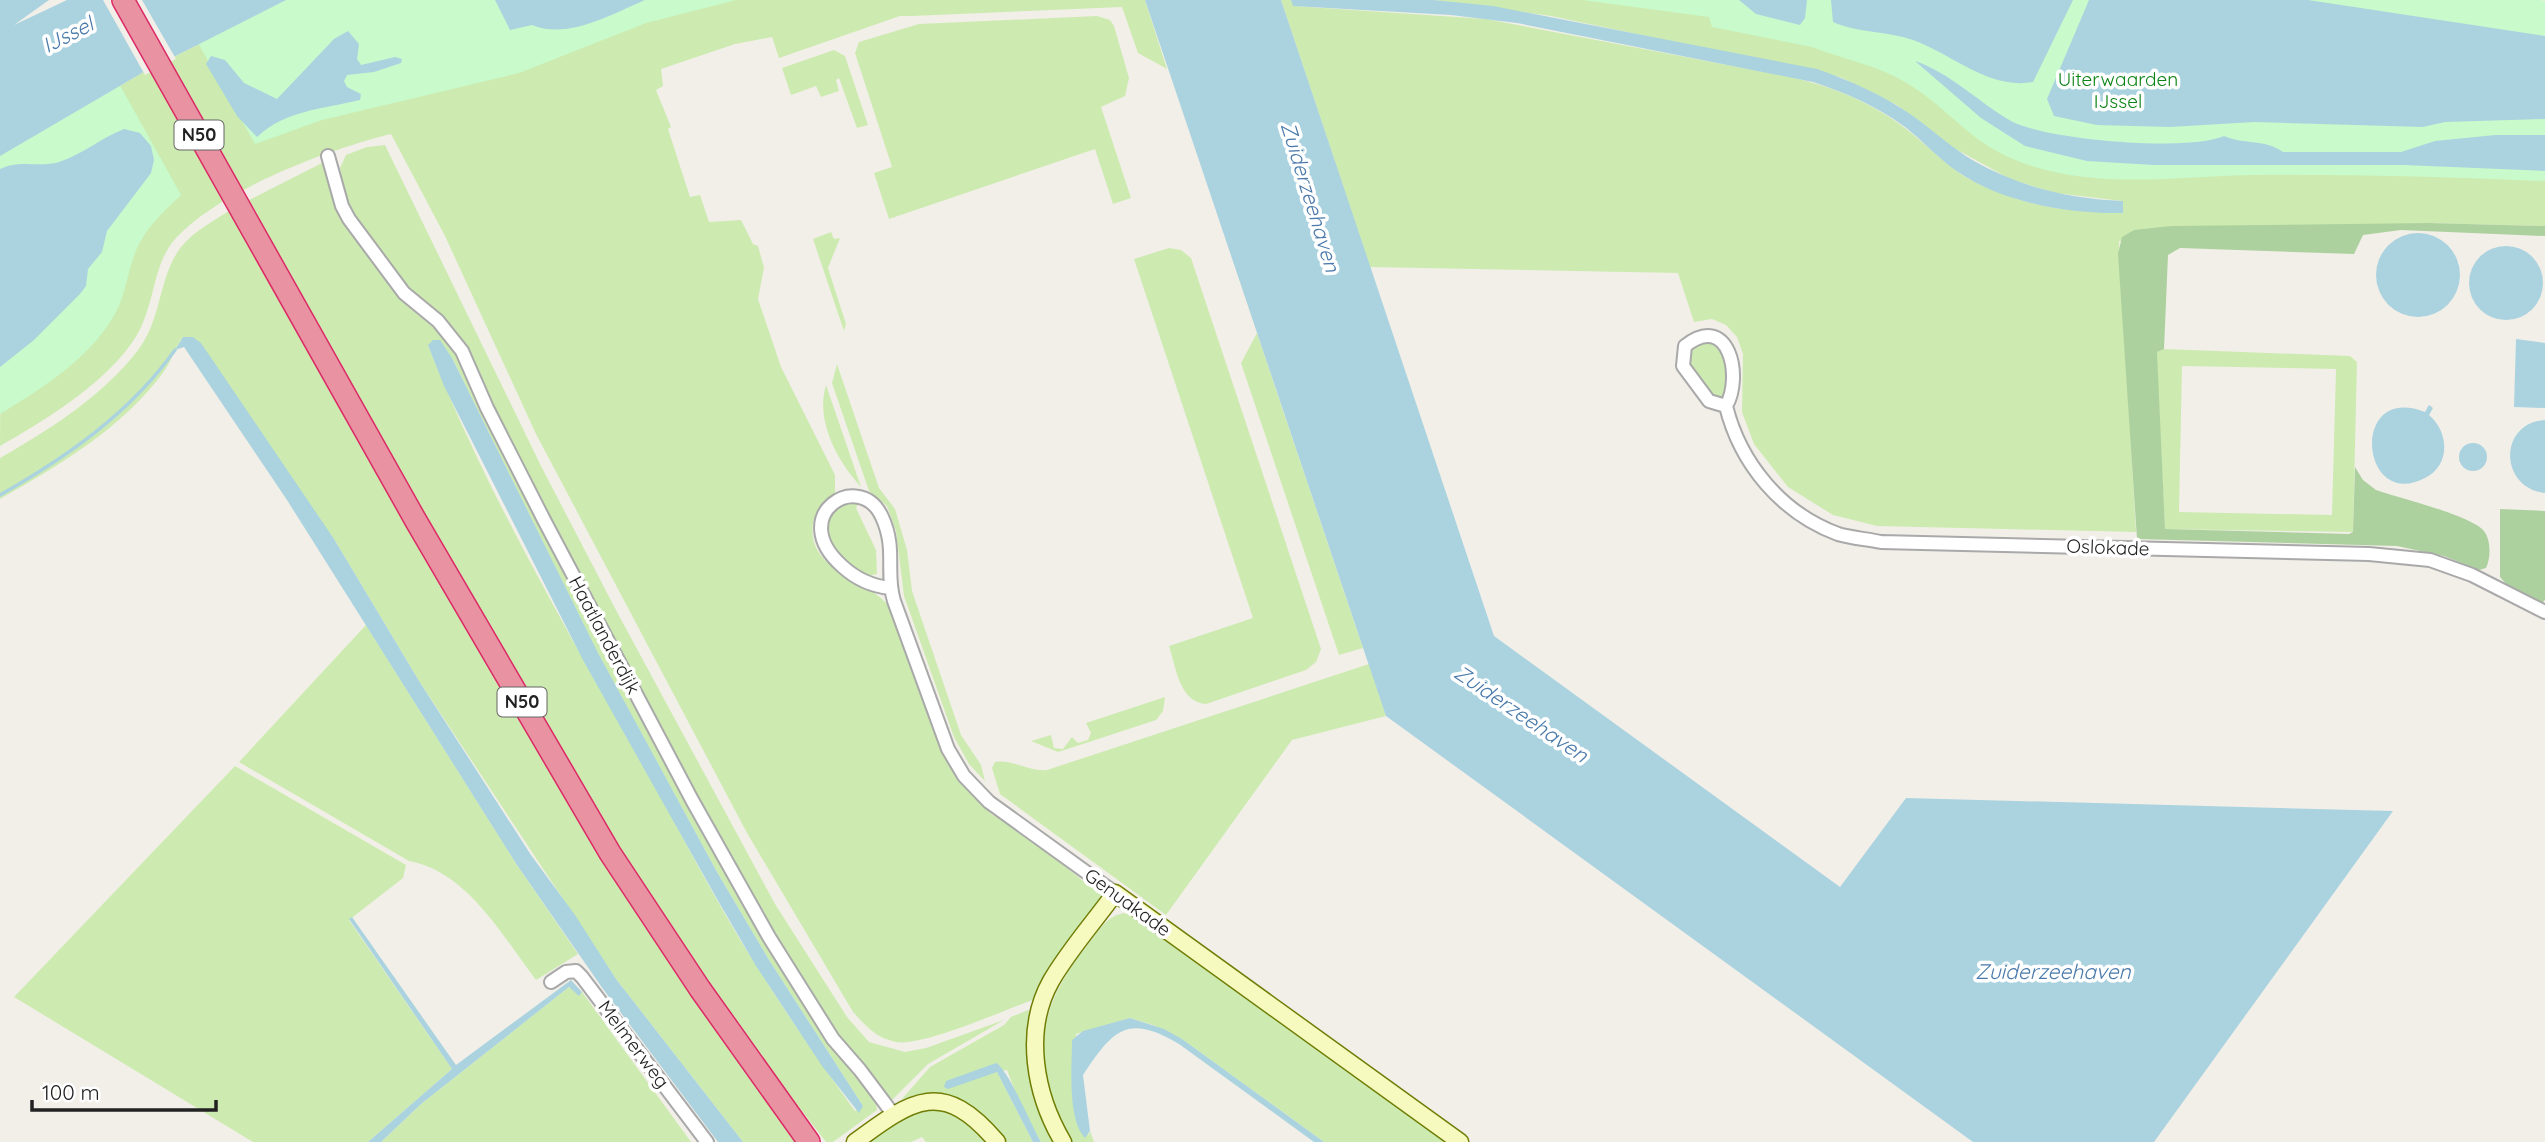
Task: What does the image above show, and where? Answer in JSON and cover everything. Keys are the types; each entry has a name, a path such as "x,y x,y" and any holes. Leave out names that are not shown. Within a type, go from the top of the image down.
{"highway":[{"name":"N50","path":"123,0 416,521 610,853 700,989 809,1142"}],"street":[{"name":"Haatlanderdijk","path":"328,156 342,206 349,219 404,293 438,320 462,351 487,408 550,532 692,800 769,937 833,1040 860,1070 892,1114"},
{"name":"Oslokade","path":"1726,406 1709,401 1683,366 1685,346 1696,337 1707,335 1721,339 1729,349 1734,394 1726,406 1732,430 1771,492 1839,534 1881,541 2368,554 2430,560 2472,575 2545,612"},
{"name":"Genuakade","path":"890,588 871,585 849,573 823,544 820,524 828,507 838,500 856,496 869,500 878,509 892,551 890,588 948,749 964,776 989,802 1460,1142"},
{"path":"1063,1142 1053,1125 1038,1079 1037,1025 1051,982 1115,893"},
{"name":"Melmerweg","path":"551,982 566,972 576,971 582,977 708,1142"},
{"path":"855,1142 892,1114 921,1102 947,1103 969,1113 997,1142"}],"green space":[{"path":"286,0 1145,0 1167,69 1138,53 1122,7 900,16 779,58 772,37 735,44 661,69 663,86 656,90 671,127 668,129 690,197 700,195 709,222 741,220 753,244 758,246 764,268 758,299 781,367 835,475 835,494 820,507 813,524 814,540 820,553 830,564 870,590 891,609 945,757 991,814 1023,833 1102,896 1050,966 1035,999 944,1033 908,1042 883,1038 867,1027 853,1012 747,833 536,434 445,236 391,134 337,150 277,174 247,188 195,220 176,238 163,258 146,316 130,345 116,362 59,410 0,446 2,155 142,73"},
{"path":"286,0 736,0 646,23 519,73 322,120 255,144 198,43"},
{"path":"1281,0 1291,0 1294,6 1486,19 1791,77 1840,92 1875,108 1896,121 1958,172 1998,192 2047,207 2075,210 2122,201 2055,193 2010,179 1954,148 1897,105 1840,77 1551,16 1433,0 1739,0 2545,171 2545,226 2429,223 2119,241 2136,532 1877,526 1833,515 1788,487 1754,444 1742,412 1743,354 1737,337 1726,325 1712,319 1694,322 1678,273 1370,267"},
{"name":"Uiterwaarden IJssel","path":"1583,0 2540,0 2545,1 2545,181 2326,175 2142,180 2059,173 2032,166 1994,150 1910,85 1874,68 1812,47 1712,27 1709,17"},
{"path":"1097,16 1110,20 1114,26 1129,78 1125,96 1101,107 1131,198 1113,204 1095,149 889,219 874,173 892,167 855,53 859,42 919,24"},
{"path":"834,50 845,56 868,125 857,128 839,78 836,80 839,91 821,97 816,86 791,95 782,68"},
{"path":"107,62 181,195 159,216 141,240 119,306 97,340 51,381 0,414 0,124"},
{"path":"385,145 541,466 617,612 775,904 847,1017 869,1042 905,1052 926,1048 1004,1020 928,1064 892,1100 888,1099 837,1037 773,935 587,595 456,333 443,318 406,288 345,204 340,168 346,155 367,147"},
{"path":"322,163 327,163 344,219 404,303 454,345 687,800 876,1102 877,1110 833,1142 826,1142 757,1053 658,913 481,615 249,200","holes":["428,345 452,358 598,654 717,872 769,960 863,1106 855,1111 741,941 525,553 474,450"]},
{"path":"232,209 465,625 642,923 799,1142 743,1142 616,979 419,681 334,539 183,337 165,370 149,391 111,427 45,473 0,499 0,458 74,411 124,367 146,338 168,272 181,247 198,231"},
{"path":"2429,223 2545,226 2545,236 2401,230 2363,235 2354,254 2180,248 2168,255 2164,349 2157,352 2165,529 2349,534 2353,532 2355,467 2363,480 2376,490 2450,513 2477,525 2488,539 2486,568 2479,570 2444,556 2397,546 2137,539 2118,254 2122,237 2134,230 2171,226"},
{"path":"831,232 834,239 840,238 828,268 846,324 844,331 813,239"},
{"path":"1169,248 1181,250 1191,258 1321,649 1316,662 1306,670 1206,704 1197,702 1184,690 1169,646 1253,618 1134,259"},
{"path":"1257,333 1363,648 1339,655 1241,363"},
{"path":"1710,339 1724,353 1726,390 1721,397 1712,396 1688,362 1691,346"},
{"path":"2164,349 2350,356 2357,362 2353,532 2165,529 2156,352","holes":["2182,366 2336,369 2332,515 2179,512"]},
{"path":"837,364 879,488 895,509 907,550 912,591 961,735 981,765 985,781 969,764 954,737 904,596 896,531 887,506 869,491 832,383"},
{"path":"826,385 861,487 836,453 830,439 823,412"},
{"path":"849,502 858,503 856,508 876,550 877,574 864,574 851,568 830,544 825,524 835,507"},
{"path":"2500,509 2545,511 2545,600 2541,604 2506,584 2500,577"},
{"path":"366,625 517,865 578,954 536,980 482,908 449,878 430,867 409,861 239,762"},
{"path":"1369,664 1386,716 1292,740 1166,915 1000,794 992,768 995,762 1047,770"},
{"path":"1165,697 1163,711 1156,720 1058,752 1031,741 1051,735 1054,748 1063,749 1072,737 1078,743 1088,740 1091,733 1086,723"},
{"path":"235,766 406,865 403,878 349,920 452,1069 368,1142 253,1142 14,997"},
{"path":"1126,913 1133,915 1449,1142 1324,1142 1182,1039 1153,1025 1130,1018 1076,1034 1088,1136 1090,1131 1094,1142 1069,1142 1045,1082 1045,1026 1056,993 1075,962 1103,925 1113,917"},
{"path":"569,987 579,995 582,992 691,1142 381,1142 421,1104"},
{"path":"1028,1010 1033,1013 1028,1066 1054,1142 1041,1142 1021,1107 1007,1070 997,1072 1033,1142 1007,1142 972,1107 950,1097 936,1095 901,1100 930,1067 1004,1025 1011,1017"},
{"path":"929,1107 959,1114 988,1142 926,1142 922,1137 911,1142 865,1142 899,1117"}],"water":[{"name":"IJssel","path":"0,0 49,0 14,25 67,0 286,0 142,73 0,156"},
{"path":"495,0 645,0 575,27 546,29 532,25 510,30"},
{"name":"Zuiderzeehaven","path":"1145,0 1281,0 1494,636 1840,887 1906,798 2393,811 2154,1142 1973,1142 1386,716"},
{"path":"1291,0 1433,0 1493,6 1817,69 1890,101 1966,156 1991,170 2046,190 2084,198 2123,201 2123,213 2059,209 1995,192 1958,172 1905,127 1872,106 1813,82 1517,23 1451,15 1293,6"},
{"path":"1739,0 1807,0 1805,18 1800,25 1756,14"},
{"path":"1831,0 2073,0 2033,82 2017,83 1986,76 1913,40 1833,22"},
{"path":"2089,0 2308,0 2545,36 2545,119 2445,122 2423,127 2254,122 2170,127 2097,125 2054,116 2047,99"},
{"path":"348,31 359,44 357,59 361,65 395,57 402,59 401,63 374,72 347,75 344,81 347,87 361,94 360,100 293,116 268,128 257,137 237,116 206,64 211,56 225,60 244,83 277,99 334,39"},
{"path":"1915,61 1941,73 2011,121 2054,134 2150,143 2206,141 2224,136 2269,145 2283,152 2401,152 2435,141 2495,135 2545,135 2545,171 2404,165 2154,165 2087,161 2025,146 1981,118"},
{"path":"124,129 140,133 151,146 154,160 151,173 107,231 102,252 88,269 86,286 80,294 34,340 0,367 0,169 15,165 59,162"},
{"path":"2418,233 2434,236 2448,245 2457,259 2460,275 2457,291 2448,305 2434,314 2418,317 2402,314 2388,305 2379,291 2376,275 2379,259 2388,245 2402,236"},
{"path":"2506,246 2520,249 2532,257 2540,269 2543,283 2540,297 2532,309 2520,317 2506,320 2492,317 2480,309 2472,297 2469,283 2472,269 2480,257 2492,249"},
{"path":"183,337 193,337 201,343 334,539 419,681 531,855 575,915 616,979 743,1142 718,1142 603,989 517,865 287,500 184,347 175,350"},
{"path":"2516,339 2545,343 2545,408 2514,407"},
{"path":"433,340 440,340 452,358 598,653 717,872 769,960 863,1106 859,1113 822,1066 756,966 583,660 444,386 428,345"},
{"path":"2429,405 2433,408 2429,415 2436,422 2443,439 2443,457 2439,465 2425,478 2403,484 2387,478 2376,464 2372,446 2374,429 2384,414 2401,408 2425,412"},
{"path":"2545,420 2545,493 2530,489 2519,480 2512,468 2510,456 2512,443 2519,432 2530,424"},
{"path":"2473,443 2483,447 2487,457 2483,467 2473,471 2463,467 2459,457 2463,447"},
{"path":"352,917 456,1065 571,980 582,992 579,996 569,987 421,1104 381,1142 368,1142 452,1069 349,919"},
{"path":"1130,1018 1164,1029 1182,1039 1324,1142 1314,1142 1179,1044 1146,1029 1134,1028 1113,1037 1083,1075 1090,1131 1085,1138 1075,1118 1073,1105 1072,1040 1083,1031"},
{"path":"996,1063 1013,1086 1041,1142 1033,1142 997,1072 948,1089 944,1087 946,1081"}],"pier":[{"path":"103,0 142,0 176,59 145,75"}],"waterway":[{"path":"0,495 73,449 118,414 175,350"}]}
